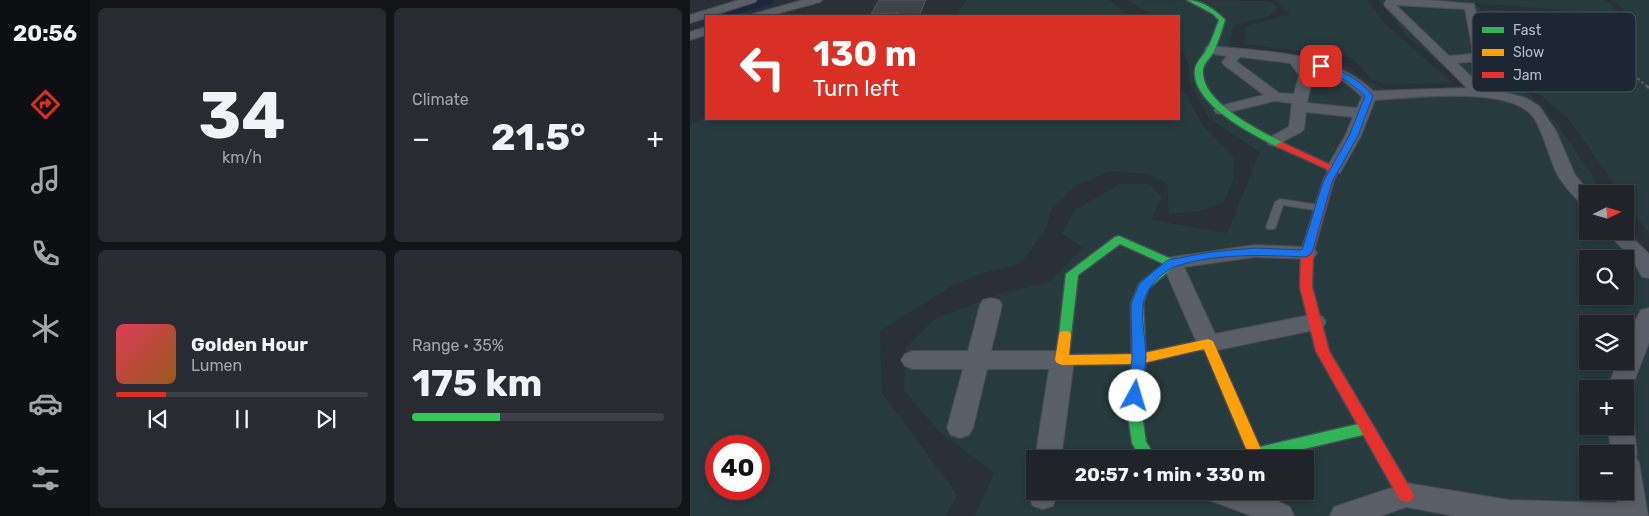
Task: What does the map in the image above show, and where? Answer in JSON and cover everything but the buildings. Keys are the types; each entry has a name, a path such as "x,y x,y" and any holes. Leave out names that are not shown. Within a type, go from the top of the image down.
{"street":[{"path":"690,19 751,0"},
{"path":"761,15 816,0"},
{"path":"1190,0 1215,13 1222,20 1211,50 1200,68 1200,82 1221,110 1274,141 1334,169"},
{"path":"1472,15 1470,6 1391,1 1390,5 1472,85"},
{"path":"690,36 705,32"},
{"path":"1211,50 1321,66 1343,74 1369,96 1480,93 1498,94 1522,100 1534,109 1545,124 1565,173 1579,190"},
{"path":"1236,53 1229,62 1275,97 1362,113"},
{"path":"1446,60 1472,58"},
{"path":"1274,141 1296,129 1306,75 1296,62"},
{"path":"1369,96 1353,136 1328,182 1306,253 1306,288 1323,352 1406,494"},
{"path":"1221,110 1275,97"},
{"path":"1049,450 1072,274 1119,239 1172,263 1254,454 1367,428"},
{"path":"1624,240 1639,254 1649,272"},
{"path":"1144,450 1139,443 1135,396 1139,358 1137,304 1143,287 1172,263 1211,256 1255,252 1306,253"},
{"path":"960,428 991,305"},
{"path":"1623,380 1649,315"},
{"path":"913,360 1139,358 1315,322"},
{"path":"1344,516 1406,494 1509,513 1633,516 1631,500"},
{"path":"1246,500 1280,516"}],"lane":[{"path":"1271,227 1280,202 1320,208"}],"path":[{"path":"1636,76 1649,88"}],"green space":[{"path":"967,0 1109,0 1129,15 956,15"},
{"path":"1127,0 1268,1 1278,7 1270,16 1234,25 1229,46 1346,66 1365,80 1386,89 1466,86 1407,36 1378,0 1418,0 1479,5 1481,12 1472,12 1472,92 1526,92 1532,97 1555,121 1599,185 1579,185 1579,240 1634,240 1634,233 1649,255 1649,516 975,516 994,473 937,429 904,391 905,349 935,319 999,294 1049,282 1083,248 1062,233 1074,211 1119,184 1149,184 1162,196 1151,220 1227,233 1260,152 1210,119 1190,84 1189,65 1180,45 1180,15 1151,15"},
{"path":"1276,0 1367,0 1386,25 1453,83 1386,84 1371,79 1352,58 1245,44 1246,26 1290,14"},
{"path":"1430,0 1603,0 1607,1 1618,12 1593,12"},
{"path":"1613,0 1649,0 1649,234 1634,213 1634,185 1615,185 1567,117 1536,92 1636,92 1636,12 1626,12"},
{"path":"1483,9 1539,12 1484,12"},
{"path":"1180,85 1203,125 1234,158 1233,181 1224,202 1201,211 1169,214 1167,183 1147,174 1111,171 1077,185 1052,208 1045,231 1020,264 982,273 948,288 880,331 882,393 958,496 944,516 690,516 690,124 705,118 705,120 1180,120"}],"waterway":[{"path":"714,15 766,0"}],"traffic: fast":[{"path":"1190,0 1215,13 1222,20 1212,47 1199,69 1200,81 1207,93 1229,115 1257,133 1281,145"},
{"path":"1065,335 1072,274 1119,239 1172,263 1143,287 1137,304 1139,359 1135,396 1136,422 1139,443 1144,450"},
{"path":"1272,450 1367,428"}],"traffic: slow":[{"path":"1065,335 1062,360 1139,359 1208,344 1253,450"}],"traffic: jam":[{"path":"1281,145 1334,169 1328,182 1307,253 1306,287 1323,351 1406,495"}],"route":[{"path":"1135,396 1139,358 1137,304 1143,287 1159,273 1172,263 1211,256 1255,252 1306,253 1328,182 1353,136 1369,96 1343,74 1321,66"}]}
